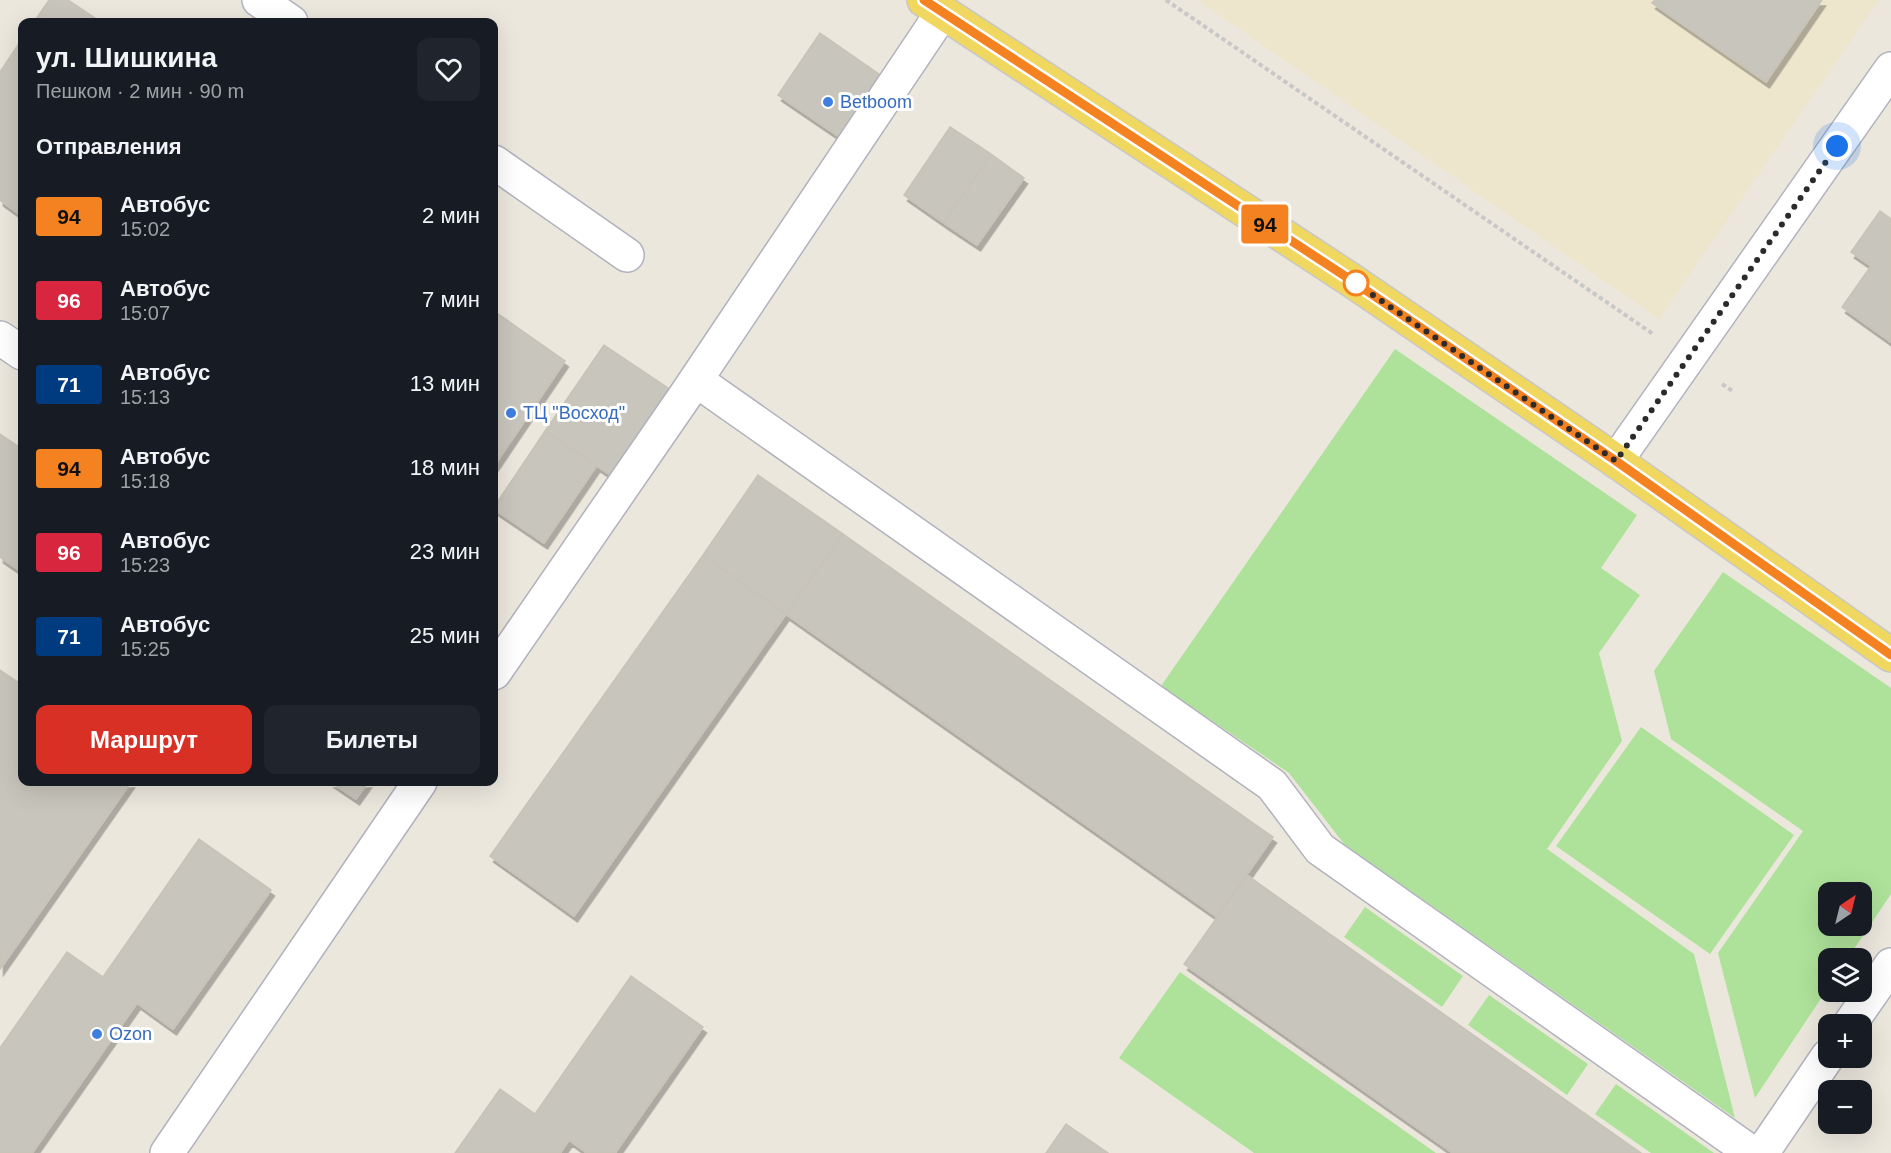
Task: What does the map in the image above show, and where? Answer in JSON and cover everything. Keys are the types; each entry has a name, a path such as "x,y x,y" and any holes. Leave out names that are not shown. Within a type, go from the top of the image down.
{"main road":[{"path":"933,7 1351,280 1616,461 1891,655"}],"street":[{"path":"259,0 285,18"},
{"path":"498,667 696,380 933,7"},
{"path":"1616,461 1891,69"},
{"path":"498,165 627,255"},
{"path":"0,338 18,350"},
{"path":"696,380 1272,785 1320,849 1752,1153"},
{"path":"167,1153 417,786"},
{"path":"1857,1014 1891,965"},
{"path":"1762,1153 1820,1068"}],"path":[{"path":"1166,0 1688,358 1734,392"}],"shaded area":[{"path":"1197,0 1879,0 1659,319"}],"green space":[{"path":"1395,349 1637,515 1601,568 1640,595 1599,653 1622,741 1547,849 1694,954 1735,1118 1345,845 1289,773 1161,686"},
{"path":"1723,572 1891,688 1891,894 1872,922 1872,882 1818,882 1818,936 1863,936 1855,948 1818,948 1819,1002 1755,1098 1718,953 1803,831 1671,739 1654,671"},
{"path":"1641,727 1794,835 1710,954 1556,846"},
{"path":"1365,907 1463,976 1442,1007 1344,937"},
{"path":"1180,972 1436,1153 1254,1153 1119,1058"},
{"path":"1489,995 1588,1064 1567,1095 1468,1025"},
{"path":"1616,1084 1714,1153 1651,1153 1595,1114"}],"building":[{"path":"49,0 68,0 95,18 37,18"},
{"path":"1655,0 1822,0 1766,82 1652,3"},
{"path":"820,33 886,79 844,140 778,95"},
{"path":"18,45 18,213 0,200 0,72"},
{"path":"950,127 991,154 944,223 904,195"},
{"path":"991,154 1024,178 977,245 944,223"},
{"path":"1880,211 1891,219 1891,342 1842,307 1871,266 1851,252"},
{"name":"ТЦ \"Восход\"","path":"498,314 565,361 498,460"},
{"path":"604,345 671,390 612,476 545,431"},
{"path":"545,431 597,465 544,543 498,512 498,501"},
{"path":"0,434 18,446 18,569 0,557"},
{"path":"758,475 843,534 786,614 703,555"},
{"path":"843,534 1273,837 1217,917 786,614"},
{"path":"703,555 786,614 574,916 490,856"},
{"path":"0,670 18,682 18,786 128,786 0,969"},
{"path":"337,786 365,786 356,799"},
{"path":"199,839 271,890 173,1029 137,1003 32,1153 0,1153 0,1048 67,952 103,977"},
{"path":"1247,875 1641,1153 1453,1153 1184,964"},
{"path":"631,976 703,1027 615,1153 587,1153 569,1140 560,1153 455,1153 500,1089 535,1114"},
{"path":"1066,1124 1108,1153 1046,1153"}],"bus line":[{"name":"94","path":"924,0 1351,280 1616,461 1891,655"}],"place":[{"name":"Betboom","path":"828,102"},
{"name":"ТЦ \"Восход\"","path":"511,413"},
{"name":"Ozon","path":"97,1034"}],"route":[{"path":"1356,283 1351,280 1616,461 1837,146"}]}
